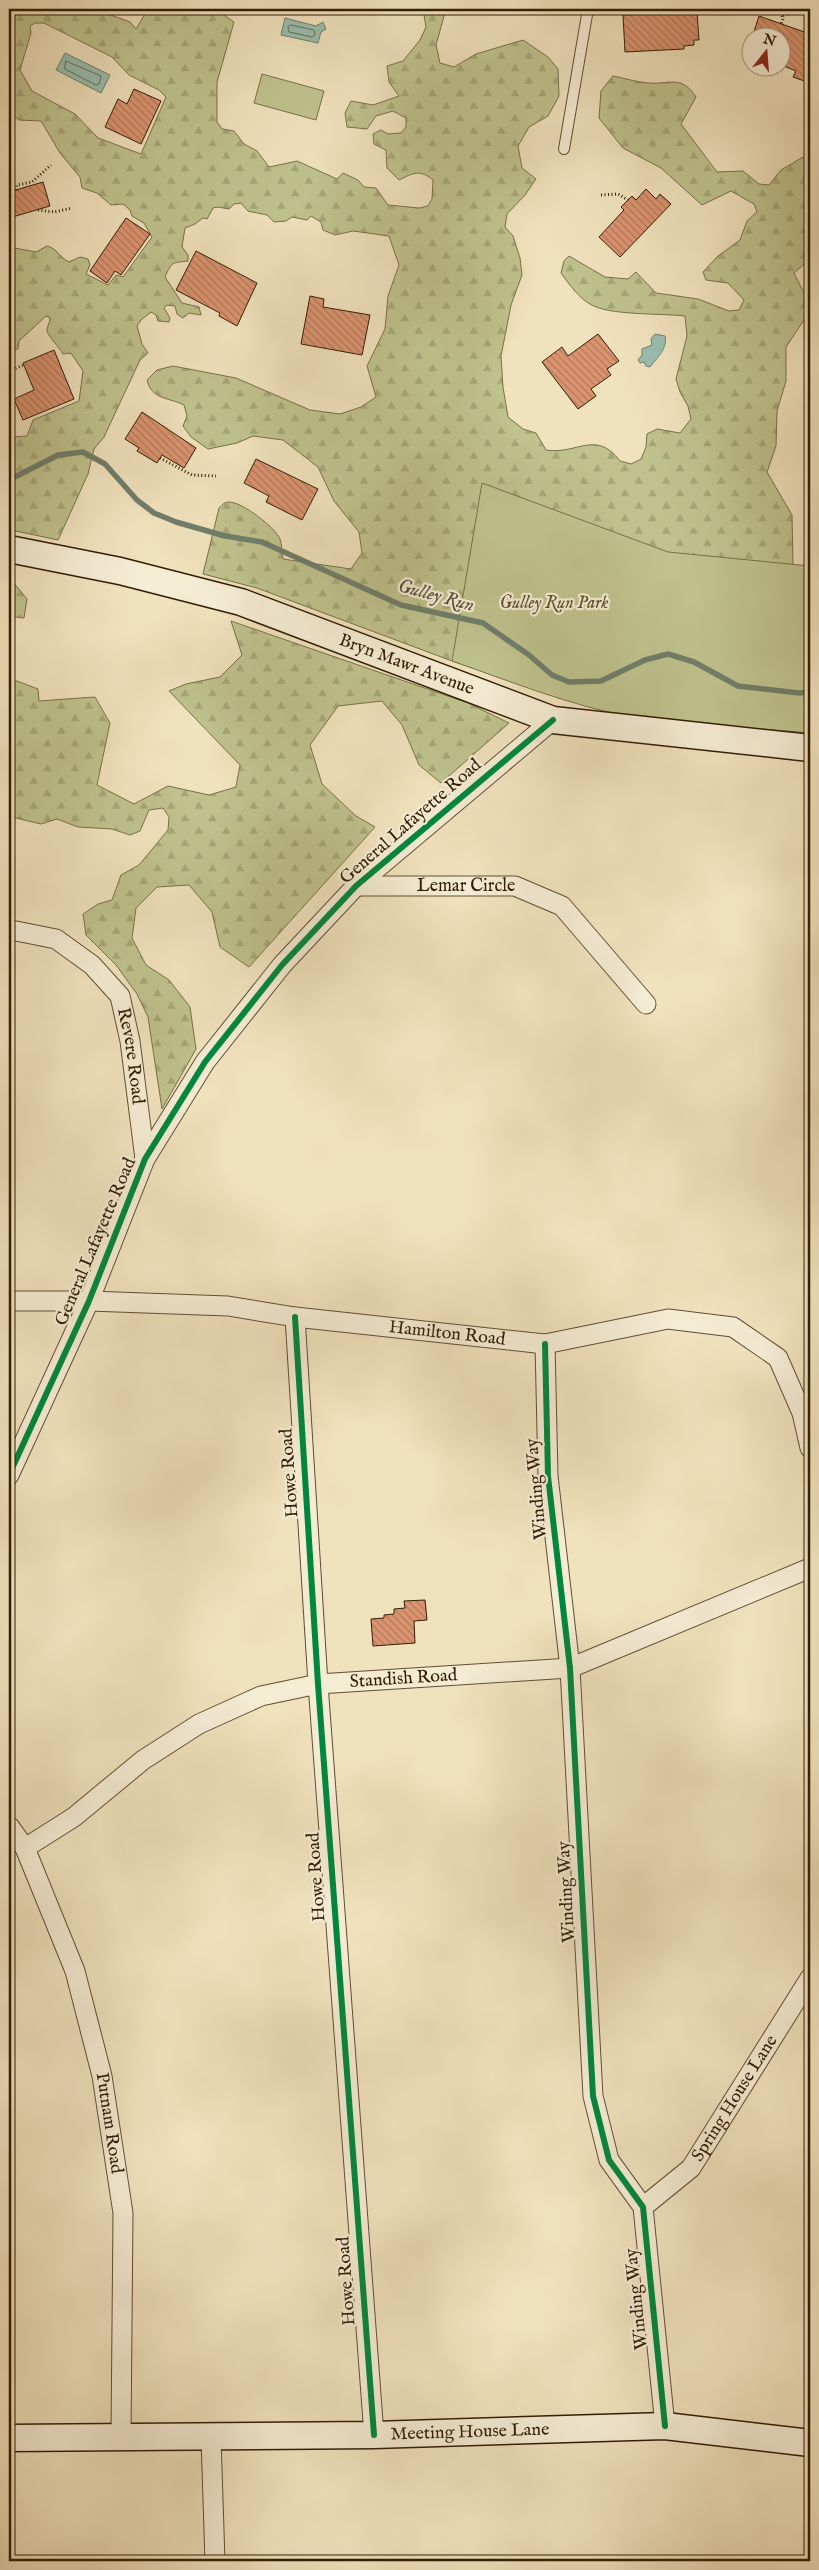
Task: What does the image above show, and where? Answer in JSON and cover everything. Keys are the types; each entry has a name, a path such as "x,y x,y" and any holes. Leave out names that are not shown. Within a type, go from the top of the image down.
{"street":[{"name":"Bryn Mawr Avenue","path":"9,549 120,570 241,602 553,720 810,748"},
{"name":"General Lafayette Road","path":"9,1475 89,1301 146,1159 205,1062 282,965 356,886 553,720"},
{"name":"Lemar Circle","path":"356,886 515,886 562,906 646,1004"},
{"name":"Revere Road","path":"9,932 16,930 56,938 92,965 120,996 130,1041 146,1159"},
{"name":"Hamilton Road","path":"9,1301 89,1301 228,1306 295,1317 545,1344 668,1319 733,1327 778,1358 802,1413 810,1448"},
{"name":"Howe Road","path":"295,1317 318,1684 374,2435"},
{"name":"Winding Way","path":"545,1344 548,1476 570,1668 593,2096 609,2160 643,2207 665,2426"},
{"name":"Standish Road","path":"25,1848 74,1817 143,1760 199,1724 261,1696 318,1684 570,1668 810,1568"},
{"name":"Putnam Road","path":"9,1826 25,1848 74,1971 102,2076 123,2213 121,2438"},
{"name":"Spring House Lane","path":"643,2207 691,2168 810,1978"},
{"name":"Meeting House Lane","path":"9,2438 211,2438 665,2426 810,2443"},
{"path":"211,2438 215,2561"}],"lane":[{"path":"564,149 588,9"}],"path":[{"path":"780,9 783,16 781,24"},
{"path":"783,16 799,9 810,13"},
{"path":"16,190 17,185 32,182 51,165"},
{"path":"602,195 618,194 628,200"},
{"path":"38,210 54,212 72,208"},
{"path":"9,370 24,365"},
{"path":"160,458 192,476 216,476"}],"green space":[{"path":"9,9 94,9 130,22 136,29 148,9 220,9 221,13 234,22 217,82 217,122 222,129 234,131 244,144 257,151 269,167 297,161 337,179 343,173 358,180 364,187 376,188 388,205 419,208 428,206 432,199 433,180 424,174 416,173 399,180 387,168 386,150 374,144 373,134 381,130 388,134 401,133 406,127 406,118 393,111 376,116 367,129 347,127 345,113 351,101 373,105 399,96 389,82 387,66 403,61 420,40 426,27 423,9 446,9 436,45 440,63 454,67 476,54 523,40 548,57 558,69 559,96 548,116 529,127 518,146 522,168 536,179 525,195 507,214 505,227 513,236 520,258 522,275 511,305 501,356 503,387 508,417 523,429 536,433 546,450 557,451 586,445 603,446 620,461 631,464 641,459 646,447 647,434 657,429 680,433 691,419 688,406 680,392 676,379 687,336 685,316 609,311 590,304 570,286 561,273 564,261 569,256 605,277 628,279 636,272 656,293 698,299 729,311 739,310 744,300 728,283 706,280 703,272 718,256 740,240 747,221 757,212 754,204 731,191 702,205 661,168 623,148 599,118 601,91 613,76 644,82 674,82 685,85 696,97 681,124 717,172 743,171 759,184 769,185 781,170 810,153 810,259 794,273 810,305 810,311 786,347 786,381 777,411 776,446 767,472 792,515 793,566 810,566 810,733 604,711 452,661 257,588 203,574 219,508 227,502 242,506 272,528 280,539 283,559 351,569 362,553 359,532 334,501 318,467 283,440 253,436 237,443 208,449 191,437 183,426 187,416 184,405 157,395 149,386 147,380 157,370 173,366 236,378 310,410 340,414 361,407 376,397 367,366 385,329 388,296 399,265 389,236 353,231 335,235 323,230 321,222 311,216 307,220 292,217 286,221 274,222 267,215 248,211 241,203 234,204 229,209 213,208 207,219 203,218 185,228 182,247 188,255 188,261 173,264 165,277 182,303 199,307 201,315 189,313 183,318 177,314 175,306 167,305 164,308 170,318 169,322 158,321 156,315 151,312 137,326 142,344 148,353 140,360 104,437 94,449 88,474 58,540 11,530 9,525 9,437 27,436 33,420 79,401 83,371 71,353 63,354 49,335 47,330 50,318 46,316 19,341 18,349 9,351 9,247 36,252 47,246 54,249 69,262 80,257 88,259 90,265 86,274 108,285 116,275 123,277 152,237 144,223 132,216 130,210 123,204 111,205 97,193 82,188 80,177 60,153 41,121 19,120 9,112","holes":["35,23 44,23 112,57 129,75 159,90 166,97 141,154 98,138 75,114 32,91 20,70 31,33 30,26"]},
{"path":"262,74 324,91 316,120 254,103"},
{"name":"Gulley Run Park","path":"482,483 668,552 810,566 810,733 701,726 635,718 565,700 452,661"},
{"path":"9,577 27,599 24,618 9,616"},
{"path":"231,621 468,703 509,723 441,783 419,765 402,725 382,701 338,706 310,745 322,784 356,816 375,827 249,967 220,947 212,912 189,885 157,887 136,908 132,938 146,965 169,980 190,1007 196,1049 162,1109 148,1017 137,994 116,965 86,935 83,914 98,904 112,900 121,875 139,865 168,830 169,817 163,808 149,810 140,831 130,835 112,829 78,827 57,819 41,824 12,817 9,819 9,681 17,681 38,689 39,701 95,697 110,723 97,785 134,804 168,786 209,795 236,787 240,765 169,691 186,684 220,677 242,655"}],"water":[{"path":"285,18 316,26 323,22 326,29 321,32 318,43 281,35"},
{"path":"65,53 110,75 101,93 56,70"},
{"path":"655,334 665,336 666,340 661,353 650,367 646,366 644,362 640,363 638,360 642,355 642,349 652,345 651,339"}],"building":[{"path":"683,11 683,13 697,12 699,40 694,40 694,45 684,46 684,49 625,52 623,15"},
{"path":"759,16 810,34 810,83 793,77 796,71 792,69 792,28 755,28"},
{"path":"134,89 161,101 141,144 105,127 118,99 127,104"},
{"path":"43,182 50,206 9,218 9,192"},
{"path":"646,189 656,199 660,194 671,204 620,257 599,237 624,210 621,207 632,196 636,200"},
{"path":"126,218 150,234 121,275 115,271 107,283 90,271"},
{"path":"196,251 257,283 237,326 219,316 220,313 176,290"},
{"path":"310,296 324,299 323,307 370,315 362,355 301,344"},
{"path":"598,334 619,361 607,369 611,375 591,389 596,396 578,409 542,362 562,347 568,356"},
{"path":"54,350 74,399 23,420 14,399 34,390 23,363"},
{"path":"142,412 196,448 184,468 162,455 157,463 137,451 139,448 125,439"},
{"path":"256,459 318,489 302,520 266,502 269,496 244,483"},
{"path":"425,1600 427,1620 414,1621 415,1643 373,1646 371,1619 384,1618 384,1615 394,1614 394,1609 405,1608 404,1601"}],"waterway":[{"name":"Gulley Run","path":"9,480 58,455 83,452 105,464 137,500 154,513 176,522 225,536 262,542 401,605 483,623 529,655 552,675 569,682 601,681 645,660 668,654 694,662 738,686 799,693 810,692"}],"cycle path":[{"path":"9,1475 89,1301 145,1159 205,1062 282,965 356,886 553,720"},
{"path":"295,1317 318,1684 374,2435"},
{"path":"545,1344 548,1476 570,1668 593,2096 609,2160 643,2207 665,2426"}]}
